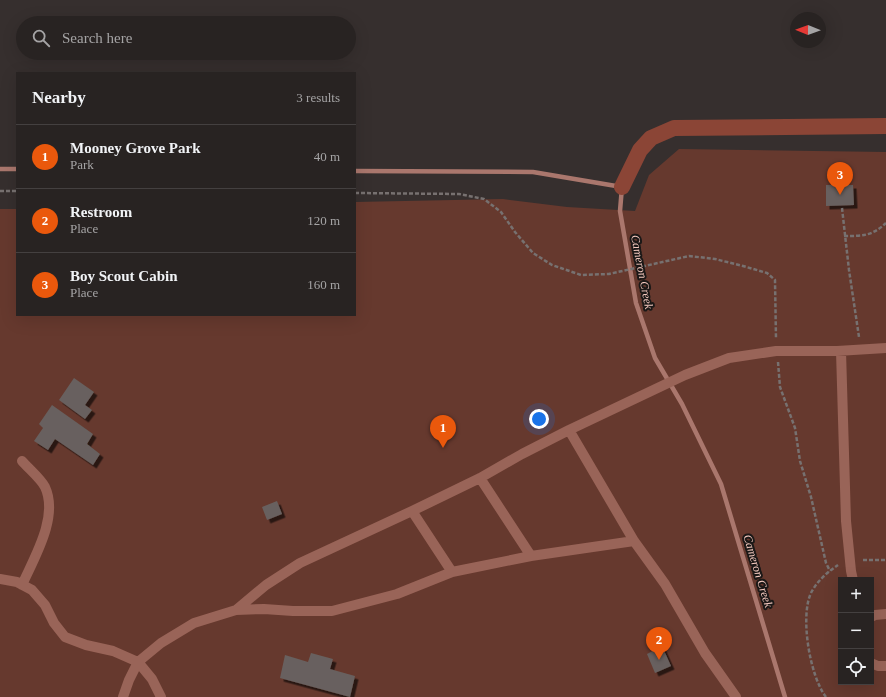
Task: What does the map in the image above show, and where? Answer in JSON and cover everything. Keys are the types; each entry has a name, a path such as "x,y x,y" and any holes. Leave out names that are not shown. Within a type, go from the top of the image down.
{"lane":[{"path":"236,610 266,585 300,563 480,478 569,430 685,375 729,358 777,352 841,351 886,348"},
{"path":"841,351 846,521 852,577"},
{"path":"569,430 634,541 665,584 705,653 736,697"},
{"path":"22,461 44,487 48,503 48,517 44,537 22,585"},
{"path":"480,478 531,556"},
{"path":"412,511 452,572"},
{"path":"123,697 128,680 138,662 161,643 194,623 236,610 264,609 332,611 397,594 452,572 531,556 634,541"},
{"path":"0,579 17,582 32,590 45,605 54,623 65,637 86,645 113,651 138,662 152,679 161,697"},
{"path":"874,616 886,614"},
{"path":"874,664 886,666"}],"path":[{"path":"0,191 16,191"},
{"path":"356,193 459,194 484,199 501,212 515,232 533,253 552,265 581,275 609,274 689,256 715,259 767,273 775,280 777,352 780,387 795,428 800,461 811,496 826,563 830,571 823,576 812,592 807,607 807,630 812,664 820,689 826,697"},
{"path":"842,208 844,236 861,349"},
{"path":"844,236 862,236 873,233 886,224 886,219"}],"shaded area":[{"path":"679,149 886,152 886,697 0,697 0,209 16,209 16,316 356,316 356,202 503,199 567,207 635,211 649,175"}],"building":[{"path":"826,185 853,185 854,205 826,206"},
{"path":"74,378 94,392 85,405 92,410 85,419 59,400"},
{"path":"52,405 93,434 87,444 100,454 93,465 55,439 48,450 34,441 43,428 39,424"},
{"path":"277,501 282,514 267,520 262,507"},
{"path":"662,646 671,666 655,673 647,654"},
{"path":"311,653 333,659 330,669 355,676 350,697 280,678 285,655 308,662"}],"waterway":[{"path":"622,187 640,150 651,138 674,128 886,126"},
{"name":"Cameron Creek","path":"0,169 16,169"},
{"name":"Cameron Creek","path":"356,171 533,172 622,187 620,211 636,303 655,358 682,404 721,484 785,697"}],"place":[{"name":"Boy Scout Cabin","path":"840,195"},
{"name":"Mooney Grove Park","path":"443,448"},
{"name":"Restroom","path":"659,660"}]}
